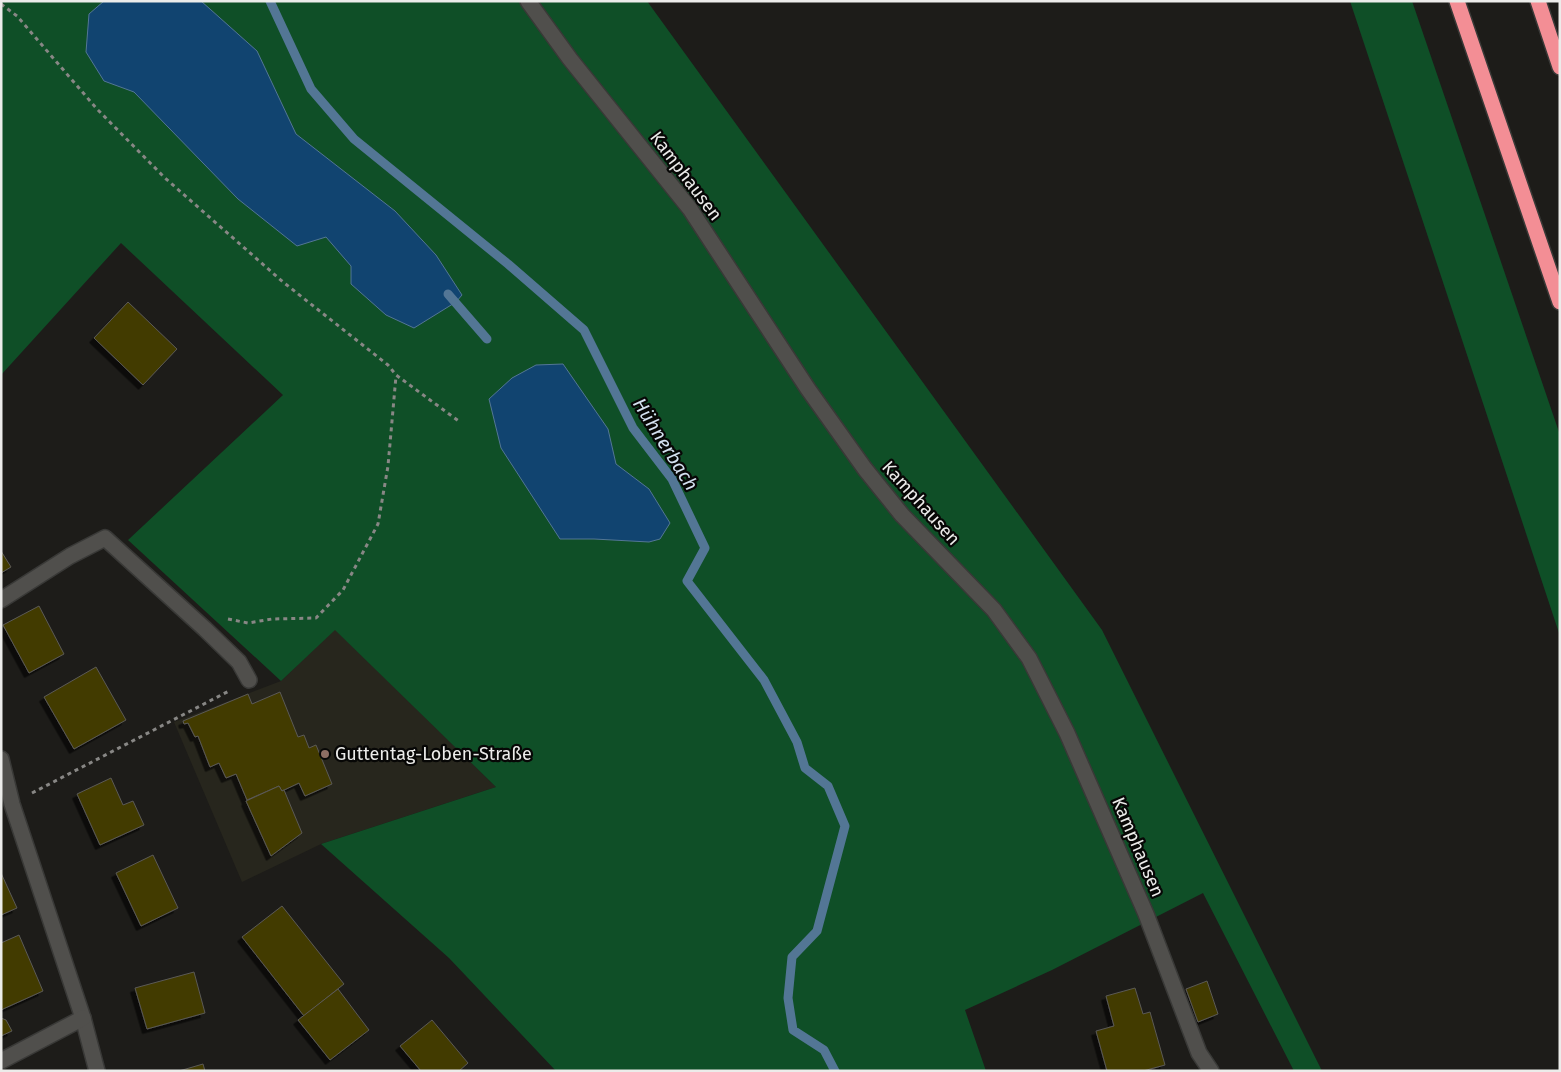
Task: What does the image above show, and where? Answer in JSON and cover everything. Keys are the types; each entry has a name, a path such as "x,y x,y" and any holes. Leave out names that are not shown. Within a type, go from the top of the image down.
{"highway":[{"path":"1457,1 1560,302"},
{"path":"1538,1 1560,67"}],"street":[{"name":"Kamphausen","path":"528,1 570,59 690,209 808,389 865,469 902,515 994,610 1029,658 1059,716 1100,808 1146,914 1199,1053 1211,1071"},
{"path":"1,600 70,556 105,538 239,662 249,680"},
{"path":"1,759 12,804 83,1018 97,1071"},
{"path":"1,1061 83,1018"}],"path":[{"path":"1,4 17,16 97,109 165,178 283,282 388,365 396,376 460,422"},
{"path":"205,629 220,618 248,623 272,619 316,618 343,590 378,524 388,466 396,376"},
{"path":"12,804 249,680"}],"shaded area":[{"name":"Guttentag-Loben-Straße","path":"335,629 496,787 321,844 242,882 174,722 281,681"}],"green space":[{"path":"1,1 647,1 1102,630 1322,1071 1294,1071 1203,893 1052,970 965,1010 986,1071 556,1071 449,958 321,844 496,787 335,630 281,681 128,540 283,395 121,243 1,375"},
{"path":"1350,1 1412,1 1560,435 1560,636"}],"water":[{"path":"104,1 201,1 257,51 296,134 395,211 436,255 462,295 456,302 414,328 386,315 351,284 351,266 326,237 297,246 238,199 134,92 104,81 86,52 89,14"},
{"path":"563,364 608,429 616,464 649,489 670,523 660,539 649,542 560,539 501,448 489,399 512,378 536,365"}],"building":[{"path":"128,302 177,349 143,385 94,338"},
{"path":"1,551 11,567 1,573"},
{"path":"39,606 64,654 29,673 3,625"},
{"path":"96,667 126,720 74,749 44,697"},
{"path":"280,692 298,737 304,735 309,748 316,745 332,784 305,796 299,783 282,791 279,786 247,800 236,774 226,778 219,763 210,767 198,736 195,737 188,723 184,724 183,721 248,694 252,704"},
{"path":"111,778 123,805 133,801 144,825 100,845 77,794"},
{"path":"279,786 282,791 284,790 302,833 271,856 246,801"},
{"path":"153,855 178,908 141,926 116,873"},
{"path":"1,873 17,908 1,915"},
{"path":"282,906 344,984 304,1016 242,937"},
{"path":"19,935 43,991 1,1011 1,943"},
{"path":"194,972 205,1013 147,1029 135,988"},
{"path":"1207,981 1218,1014 1198,1022 1186,989"},
{"path":"1135,988 1143,1014 1150,1012 1165,1065 1143,1071 1107,1071 1096,1031 1114,1026 1106,996"},
{"path":"338,989 369,1030 330,1060 298,1020"},
{"path":"1,1018 6,1020 12,1031 1,1036"},
{"path":"432,1020 468,1063 459,1071 421,1071 400,1046"},
{"path":"203,1064 205,1071 179,1071"}],"waterway":[{"name":"Hühnerbach","path":"270,1 311,89 354,139 508,264 584,330 633,428 672,479 705,548 687,581 764,680 797,742 805,768 828,786 845,826 817,931 792,957 788,998 793,1030 824,1050 835,1071"},
{"path":"448,294 487,339"}],"place":[{"name":"Guttentag-Loben-Straße","path":"325,754"}]}
